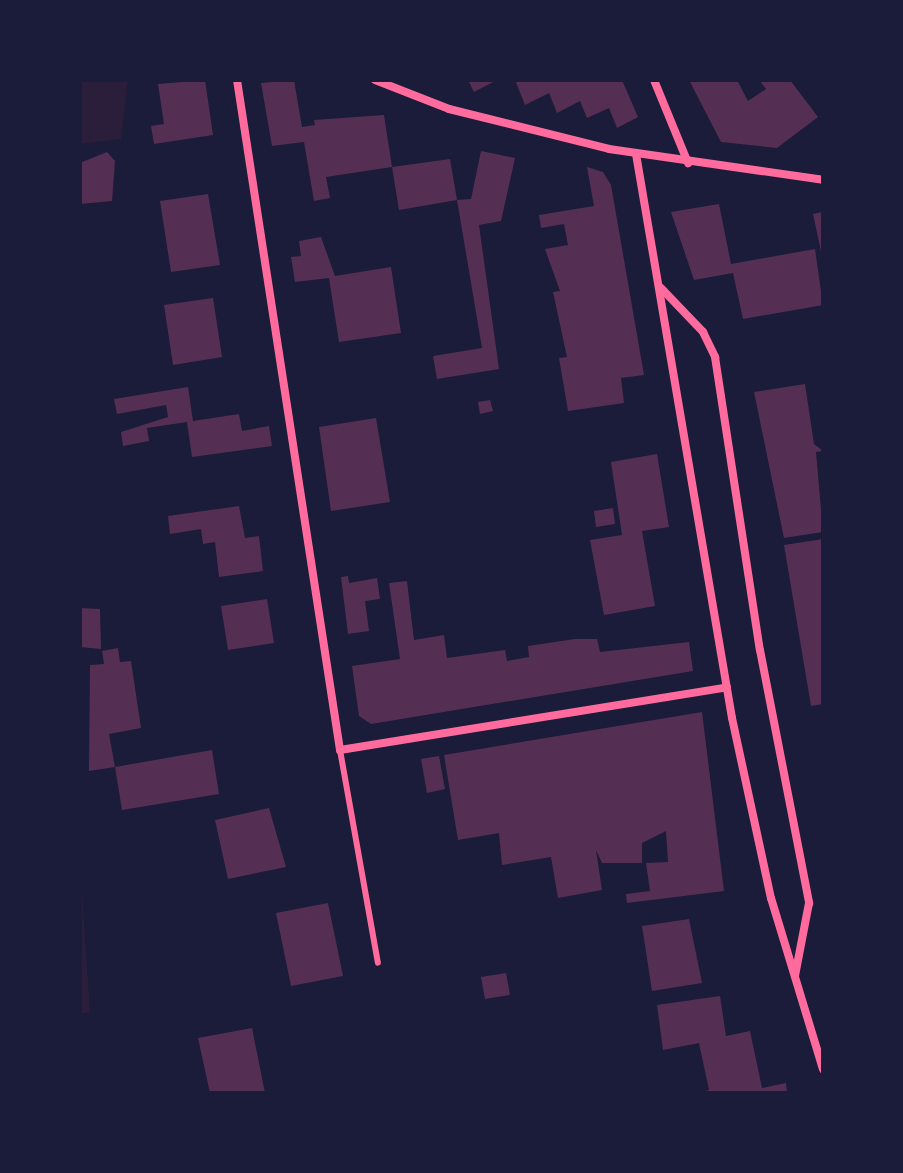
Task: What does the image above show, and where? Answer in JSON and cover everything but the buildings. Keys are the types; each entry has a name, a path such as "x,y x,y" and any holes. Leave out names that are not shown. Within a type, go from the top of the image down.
{"street":[{"path":"237,80 340,750 727,687"},
{"path":"375,80 472,115 636,154 823,180"},
{"path":"654,80 688,163"},
{"path":"636,154 727,687 795,977 823,1069"},
{"path":"660,288 703,332 715,357 762,660 809,903 795,977"}],"lane":[{"path":"340,750 378,963"}],"shaded area":[{"path":"80,80 128,80 121,139 80,144"},
{"path":"80,860 90,1012 80,1014"}]}
